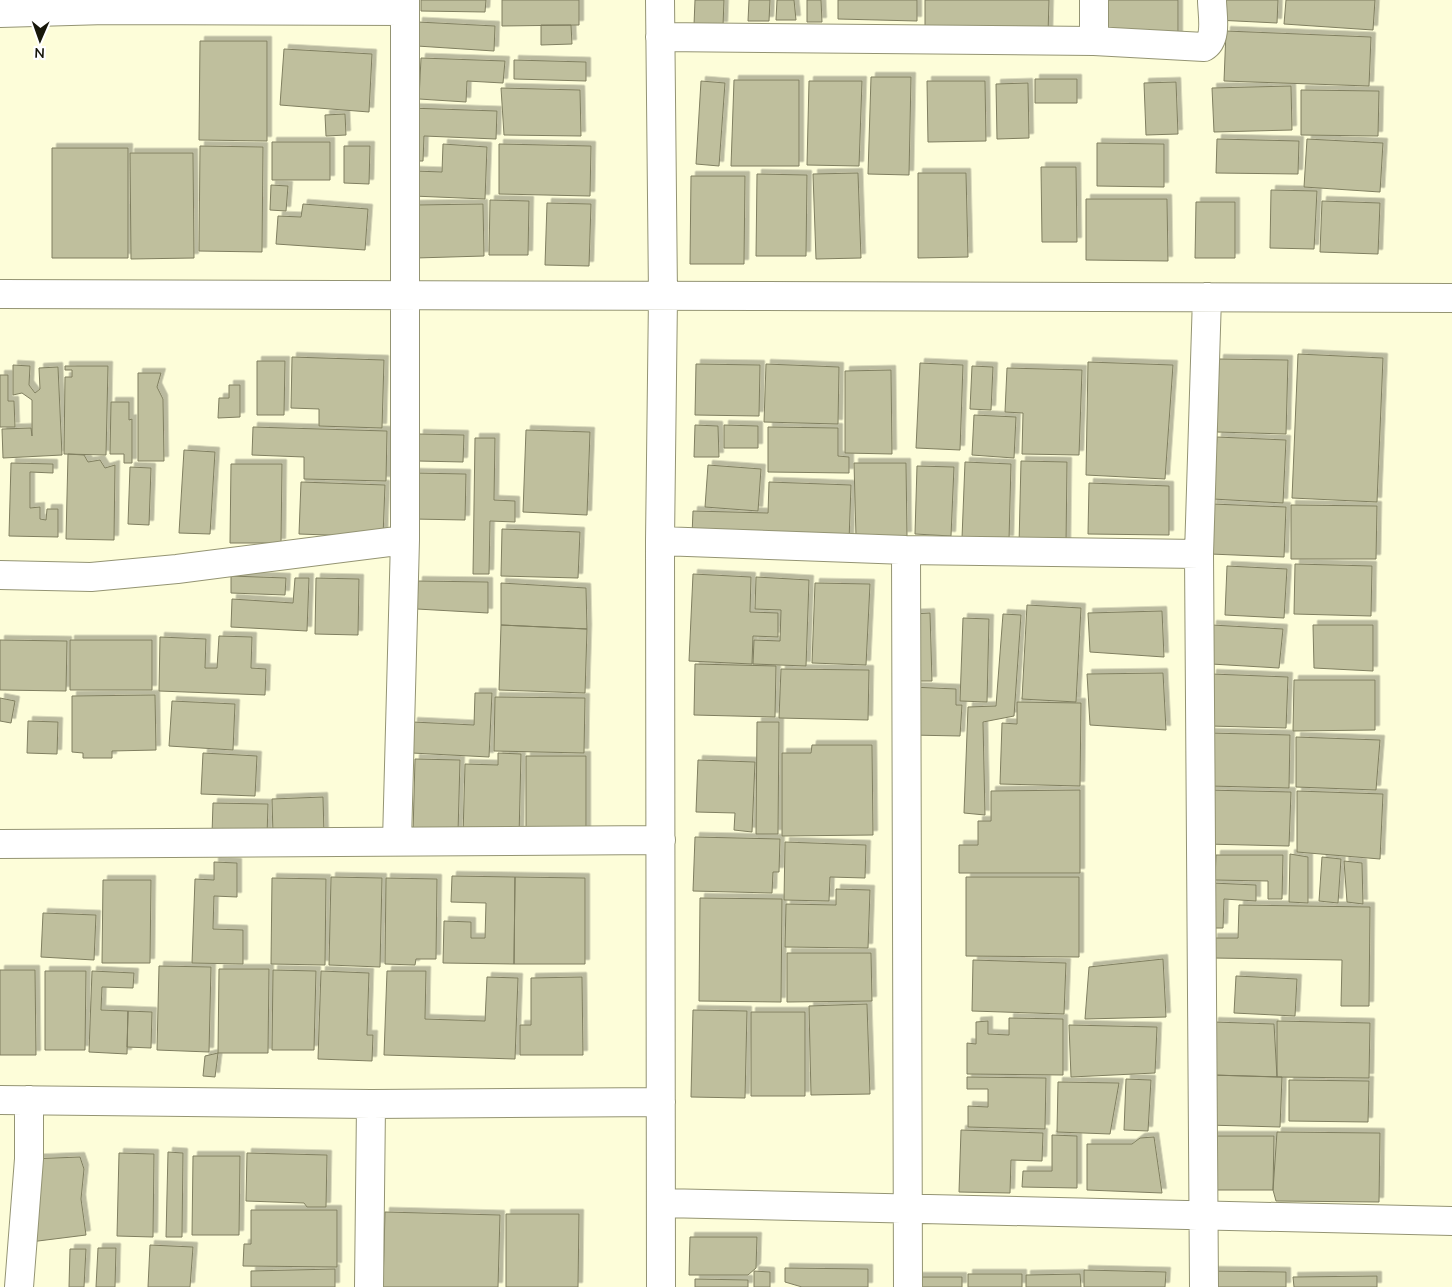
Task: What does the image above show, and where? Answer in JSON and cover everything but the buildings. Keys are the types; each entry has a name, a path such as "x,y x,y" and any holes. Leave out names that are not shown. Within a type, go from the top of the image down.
{"street":[{"path":"660,0 663,296 660,541 661,1287"},
{"path":"1094,0 1094,42"},
{"path":"660,37 1094,42 1204,46 1210,44 1213,36 1212,0"},
{"path":"0,13 106,5 405,6 405,540 397,841"},
{"path":"0,294 1452,298"},
{"path":"1204,1287 1199,554 1207,297"},
{"path":"0,575 91,577 177,569 405,540"},
{"path":"660,541 906,550 1199,554"},
{"path":"906,550 906,1208 908,1287"},
{"path":"0,844 661,840"},
{"path":"0,1100 371,1104 661,1102"},
{"path":"19,1287 29,1159 29,1100"},
{"path":"369,1287 371,1104"},
{"path":"661,1202 1452,1221"}]}
